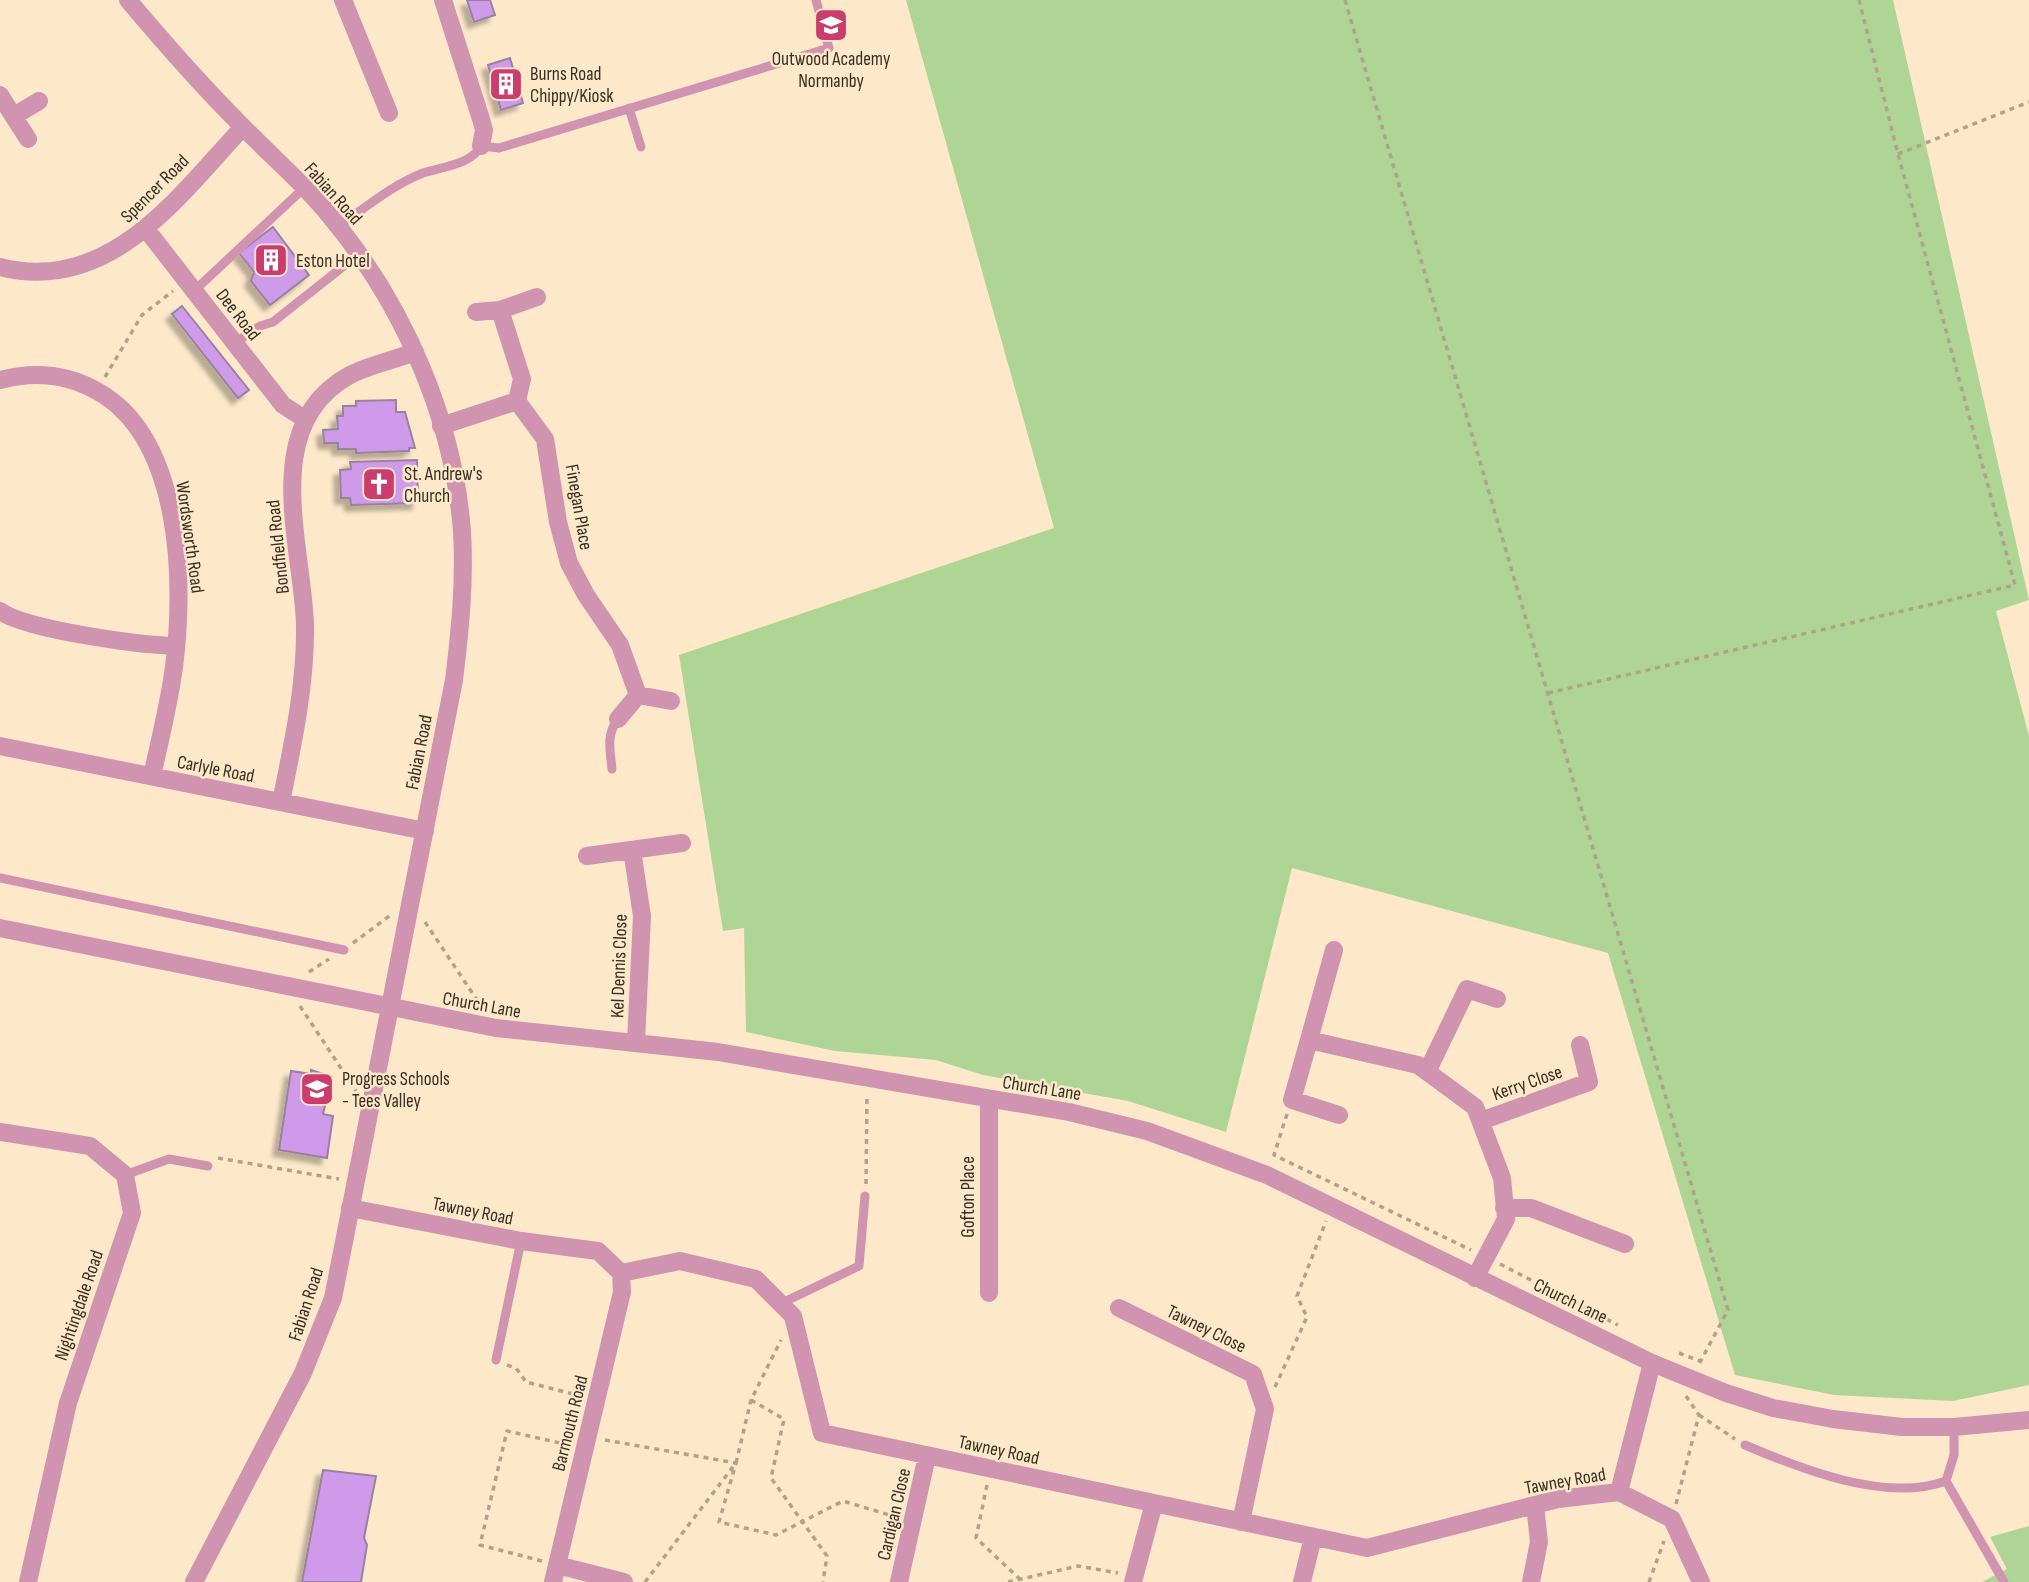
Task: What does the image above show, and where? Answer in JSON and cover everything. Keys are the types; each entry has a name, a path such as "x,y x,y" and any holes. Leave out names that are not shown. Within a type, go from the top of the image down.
{"street":[{"name":"Fabian Road","path":"128,0 183,65 339,226 359,254 415,352 442,426 455,480 462,532 463,604 454,680 333,1298 303,1373 194,1582"},
{"path":"344,0 389,113"},
{"path":"443,0 484,130 481,146"},
{"path":"0,95 28,139"},
{"path":"14,116 39,101"},
{"name":"Spencer Road","path":"0,267 35,272 95,259 122,247 146,229 243,127"},
{"name":"Dee Road","path":"146,229 283,405 305,419"},
{"path":"476,312 500,310 537,297"},
{"path":"442,426 517,401 522,379 500,310"},
{"name":"Bondfield Road","path":"281,802 304,672 303,585 292,489 293,463 305,419 331,388 351,374 415,352"},
{"name":"Wordsworth Road","path":"0,380 24,375 59,376 96,390 126,411 137,424 148,440 163,479 177,569 176,646 152,776"},
{"name":"Finegan Place","path":"517,401 545,439 558,522 569,563 586,595 620,645 638,695"},
{"path":"0,611 17,620 114,640 176,646"},
{"path":"618,719 638,695 671,701"},
{"name":"Carlyle Road","path":"0,746 425,831"},
{"path":"587,856 682,843"},
{"name":"Kel Dennis Close","path":"632,850 642,916 636,1042"},
{"name":"Church Lane","path":"0,928 389,1007 554,1037 636,1042 718,1052 1069,1112 1147,1130 1267,1175 1692,1381 1773,1408 1833,1419 1902,1427 1954,1427 2029,1420"},
{"path":"1334,950 1292,1100 1339,1115"},
{"path":"1427,1072 1467,989 1497,999"},
{"path":"1309,1040 1418,1065 1475,1107 1502,1178 1506,1219 1475,1278"},
{"name":"Kerry Close","path":"1481,1121 1590,1083 1580,1045"},
{"name":"Gofton Place","path":"989,1100 989,1293"},
{"path":"0,1132 90,1146 125,1175"},
{"name":"Nightingdale Road","path":"28,1582 68,1403 132,1213 125,1175"},
{"name":"Tawney Road","path":"350,1208 521,1241 598,1251 621,1273"},
{"path":"1504,1208 1531,1208 1625,1244"},
{"path":"621,1273 680,1261 756,1279 788,1309"},
{"name":"Barmouth Road","path":"555,1574 622,1292 621,1273"},
{"name":"Tawney Close","path":"1119,1308 1253,1374 1265,1409"},
{"name":"Tawney Road","path":"788,1309 822,1433 1367,1548 1558,1499 1619,1492 1652,1363"},
{"path":"1241,1522 1265,1409"},
{"name":"Cardigan Close","path":"899,1582 927,1456"},
{"path":"1619,1492 1672,1519 1701,1582"},
{"path":"1133,1579 1154,1503"},
{"path":"1531,1582 1539,1542 1535,1505"},
{"path":"1302,1582 1312,1537"},
{"path":"555,1574 624,1582"}],"lane":[{"path":"339,226 381,196 420,174 468,159 481,146 499,148 829,48 816,0"},
{"path":"629,108 641,147"},
{"path":"190,286 304,188"},
{"path":"235,343 260,326 272,322 359,254"},
{"path":"612,769 608,741 610,730 618,719"},
{"path":"0,878 344,950"},
{"path":"125,1175 169,1159 208,1166"},
{"path":"788,1309 859,1266 865,1196"},
{"path":"496,1360 521,1241"},
{"path":"1954,1427 1954,1455 1946,1481 2004,1582"},
{"path":"1745,1445 1830,1477 1884,1487 1926,1489 1946,1481"}],"path":[{"path":"1345,0 1728,1310 1700,1361 1686,1396 1699,1415 1745,1445"},
{"path":"1548,693 2015,585 1859,0"},
{"path":"1898,154 2029,102"},
{"path":"96,390 142,316 190,286"},
{"path":"865,1196 867,1078"},
{"path":"1292,1100 1274,1155 1486,1257 1630,1331"},
{"path":"208,1166 212,1157 354,1181"},
{"path":"1265,1409 1307,1317 1297,1296 1341,1187"},
{"path":"788,1309 751,1400 719,1522 776,1535 843,1501 912,1522"},
{"path":"1677,1352 1700,1361"},
{"path":"496,1360 516,1368 526,1382 596,1400"},
{"path":"751,1400 784,1419 771,1478 827,1556 823,1582"},
{"path":"1649,1582 1672,1519 1699,1415"},
{"path":"555,1574 480,1545 507,1431 597,1451 599,1439 736,1463"},
{"path":"645,1582 736,1463"},
{"path":"990,1469 976,1538 1021,1580"},
{"path":"1008,1582 1078,1566 1133,1579"}],"green space":[{"path":"906,0 1893,0 2029,600 1996,611 2029,736 2029,1385 1953,1401 1834,1395 1735,1375 1608,953 1292,868 1226,1132 1128,1101 983,1075 936,1060 835,1051 746,1032 744,928 723,931 679,655 1054,528"},
{"path":"2029,1526 2029,1582 1982,1582 2007,1569 1990,1537"}],"building":[{"path":"467,0 490,0 495,15 474,22"},
{"name":"Burns Road Chippy/Kiosk","path":"510,58 523,103 501,110 488,65"},
{"name":"Eston Hotel","path":"273,227 309,275 270,305 251,281 254,272 239,253"},
{"path":"182,306 249,390 238,398 172,314"},
{"path":"396,400 396,412 405,412 415,448 409,448 409,451 356,453 356,449 338,449 338,443 324,443 323,430 338,429 337,416 343,416 343,406 356,406 356,401"},
{"name":"St. Andrew's Church","path":"417,460 418,503 351,505 350,498 341,498 340,470 351,469 350,462"},
{"path":"311,1070 332,1077 323,1114 333,1116 327,1158 279,1150 291,1071 311,1074"},
{"path":"323,1470 376,1476 364,1538 367,1545 361,1582 302,1582"}],"place":[{"name":"Outwood Academy Normanby","path":"831,25"},
{"name":"Burns Road Chippy/Kiosk","path":"506,84"},
{"name":"Eston Hotel","path":"271,260"},
{"name":"St. Andrew's Church","path":"379,484"},
{"name":"Progress Schools - Tees Valley","path":"317,1089"}]}
